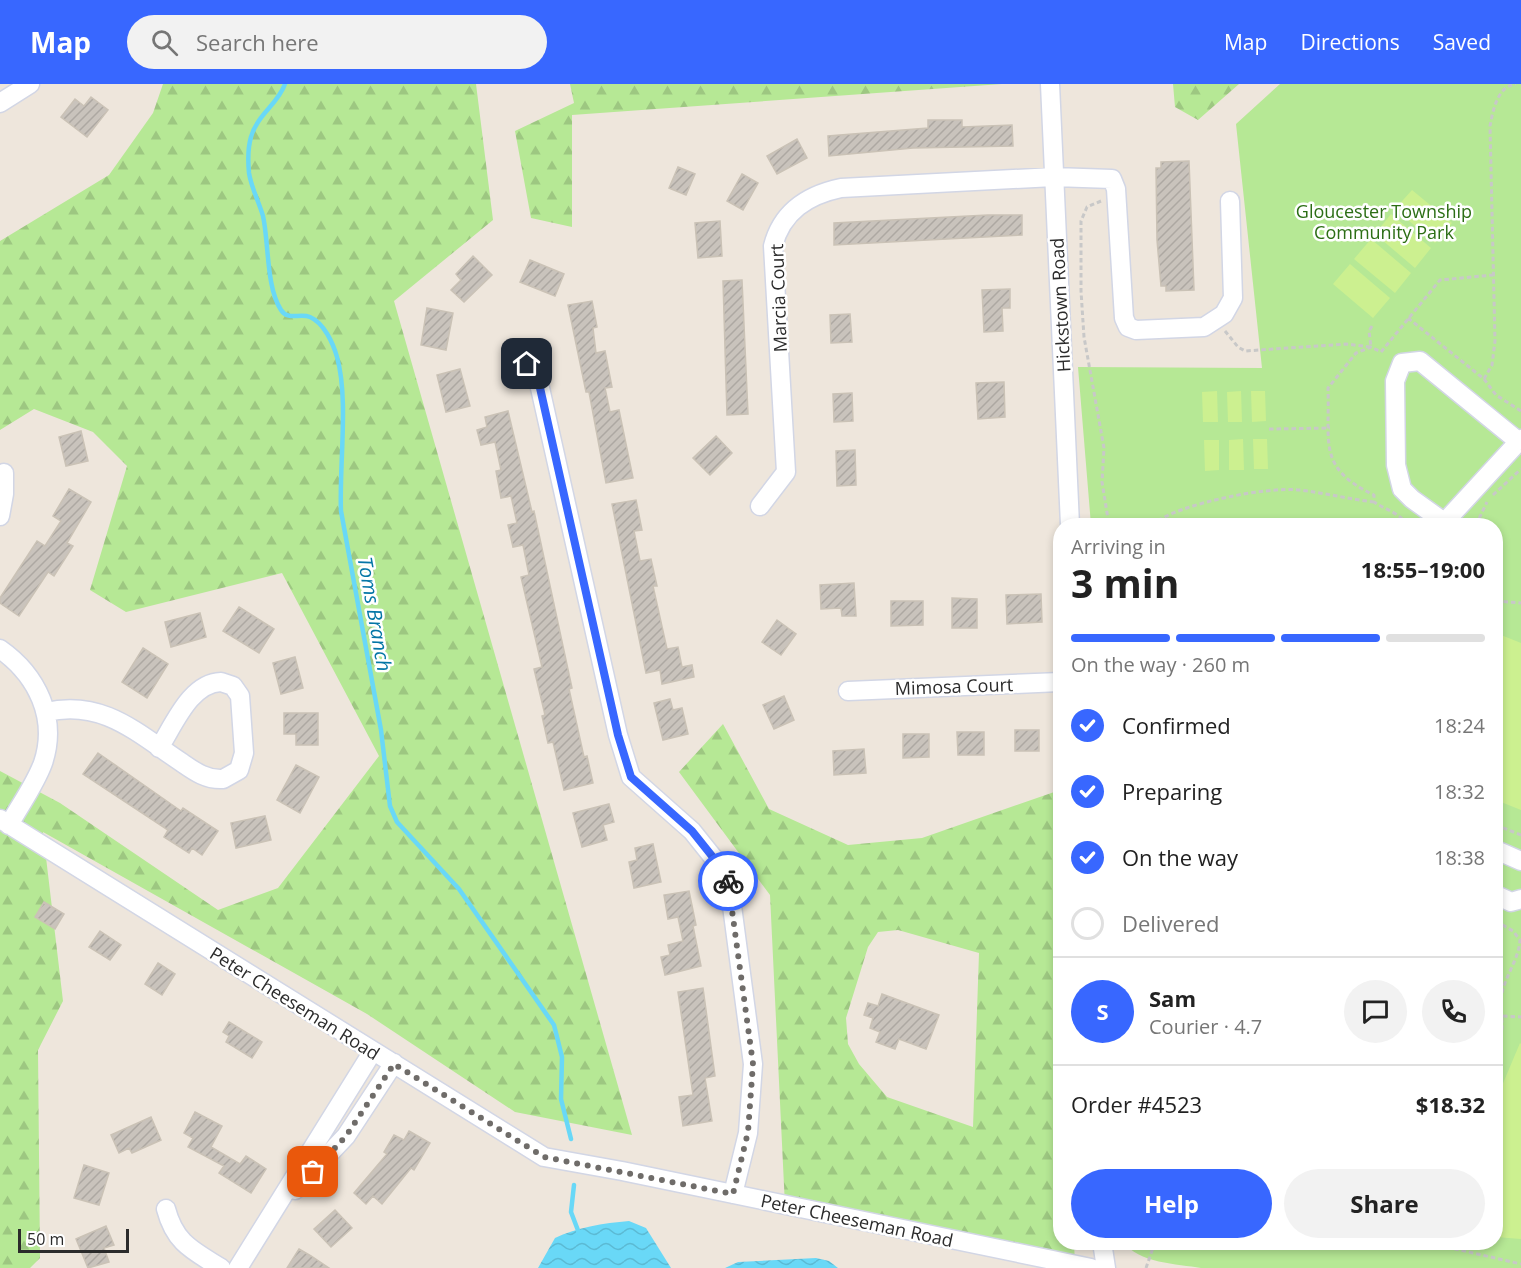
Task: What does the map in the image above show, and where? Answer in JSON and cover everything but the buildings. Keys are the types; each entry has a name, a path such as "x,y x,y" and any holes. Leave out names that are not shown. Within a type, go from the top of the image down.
{"street":[{"path":"0,103 30,84"},
{"name":"Hickstown Road","path":"1050,84 1070,518"},
{"name":"Marcia Court","path":"760,506 786,472 773,246 778,228 788,216 822,192 841,188 1054,177 1112,179 1115,183 1122,302 1128,327 1136,330 1204,327 1218,320"},
{"path":"1218,320 1233,298 1230,201"},
{"path":"516,349 538,379 618,735 631,777 692,831 728,876 753,1064 748,1132 733,1194"},
{"path":"1436,518 1412,500 1402,489 1396,465 1395,381 1402,363 1420,361 1520,440 1448,518"},
{"path":"0,516 4,494 4,473"},
{"path":"0,649 29,676 46,712 48,734 43,763 4,822"},
{"name":"Mimosa Court","path":"848,691 1053,681"},
{"path":"46,712 80,708 95,711 200,775 215,780 230,777 239,770 244,760 242,703 237,691 221,682 210,683 197,691 159,748"},
{"name":"Peter Cheeseman Road","path":"4,822 544,1157 1091,1268"},
{"path":"1503,853 1521,861"},
{"path":"1503,898 1511,902 1521,899"},
{"path":"238,1268 373,1051"},
{"path":"264,1225 346,1136 394,1064"},
{"path":"166,1209 171,1226 183,1244 221,1268"},
{"path":"1103,1250 1106,1268"}],"path":[{"path":"1484,379 1492,365 1495,341 1490,126 1495,100 1511,84 1516,84"},
{"path":"1106,200 1087,207 1081,221 1081,291 1084,337 1104,447 1102,482 1108,518"},
{"path":"1408,318 1484,379 1496,395 1521,411"},
{"path":"1218,320 1232,341 1245,351 1347,344 1371,347 1369,331 1372,326"},
{"path":"1269,429 1330,428"},
{"path":"1479,518 1487,500 1521,469"},
{"path":"1168,518 1195,506 1248,493 1299,489 1374,502"},
{"path":"1503,602 1521,603"},
{"path":"1503,828 1521,835"},
{"path":"1503,925 1513,931 1520,940 1520,951 1503,997"},
{"path":"1503,1031 1503,1016 1521,1017"},
{"path":"1146,1268 1152,1250"},
{"path":"1460,1250 1521,1264"}],"green space":[{"path":"163,84 476,84 493,220 394,301 632,1135 515,1112 367,1014 43,832 63,1001 38,1050 40,1258 30,1268 0,1268 0,771 60,803 218,910 278,888 379,756 282,573 126,612 90,590 127,466 93,432 34,409 0,430 0,241 109,175 153,113"},
{"path":"570,84 1002,84 572,115 572,227 531,218 515,131 574,103"},
{"path":"1173,84 1239,84 1198,120 1175,107"},
{"name":"Gloucester Township Community Park","path":"1280,84 1521,84 1521,1268 1201,1268 1170,1264 1148,1258 1132,1250 1503,1250 1503,518 1090,518 1078,367 1262,368 1236,124"},
{"path":"1412,190 1452,223 1435,243 1395,209"},
{"path":"1391,214 1431,248 1415,268 1375,234"},
{"path":"1371,239 1411,273 1395,293 1354,259"},
{"path":"1350,264 1390,298 1373,318 1333,284"},
{"path":"1217,391 1218,422 1203,422 1202,392"},
{"path":"1241,391 1242,422 1228,422 1227,392"},
{"path":"1251,391 1265,391 1266,421 1252,422"},
{"path":"1243,439 1244,470 1229,470 1229,440"},
{"path":"1253,439 1267,439 1268,469 1254,469"},
{"path":"1204,440 1219,440 1219,470 1205,471"},
{"path":"1503,636 1521,643 1521,810 1503,803"},
{"path":"723,724 769,809 848,845 922,838 1053,792 1053,1250 1074,1250 1075,1265 785,1206 770,895 679,772","holes":["898,930 979,953 973,1127 887,1097 859,1064 848,1044 846,1018 868,947 878,932"]},
{"path":"1520,1043 1521,1239 1503,1238 1503,1083"}],"water":[{"path":"629,1221 646,1228 671,1268 538,1268 555,1238 590,1226"},
{"path":"816,1258 829,1261 838,1268 725,1268 738,1262"}],"waterway":[{"name":"Toms Branch","path":"285,84 278,98 254,129 249,145 249,173 263,216 270,277 276,300 281,310 287,315 310,317 320,324 330,340 341,374 343,412 341,511 381,730 390,806 397,822 459,889 554,1025 562,1057 561,1099 571,1139"},
{"name":"Toms Branch","path":"574,1185 571,1212 579,1233"}],"way so far":[{"path":"313,1172 346,1136 394,1064 544,1157 733,1194 748,1132 753,1064 728,881"}],"route":[{"path":"527,364 538,379 618,735 631,777 692,831 728,876 728,881"}]}
